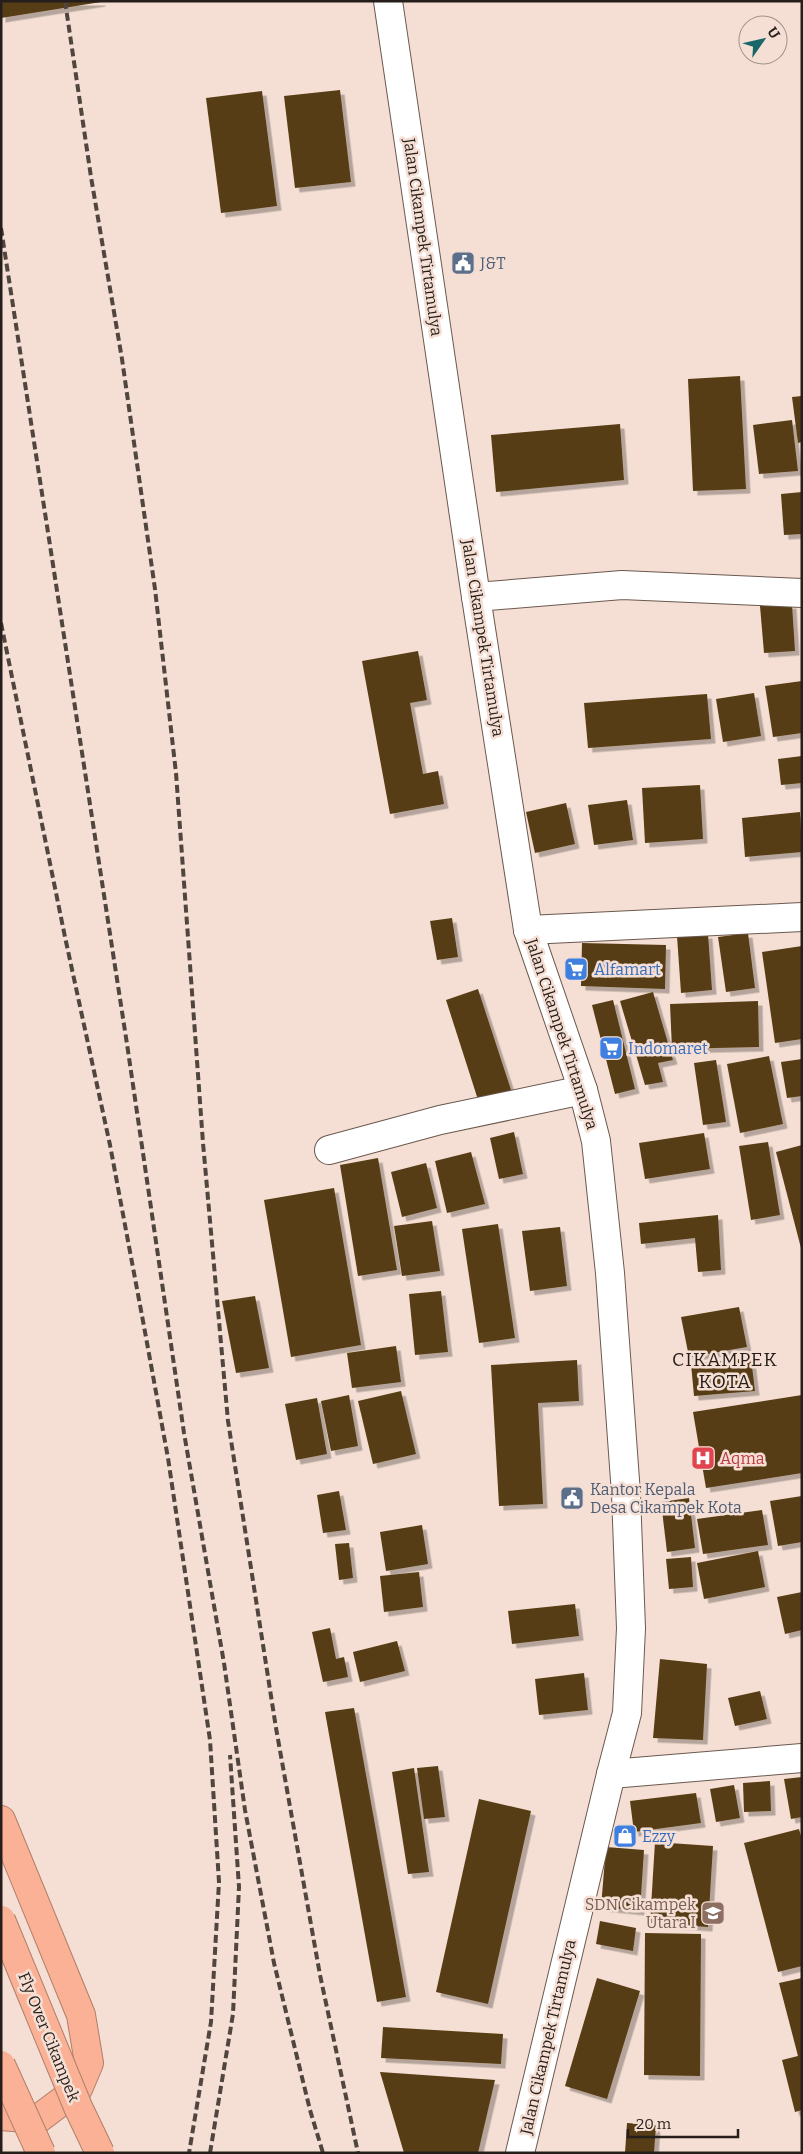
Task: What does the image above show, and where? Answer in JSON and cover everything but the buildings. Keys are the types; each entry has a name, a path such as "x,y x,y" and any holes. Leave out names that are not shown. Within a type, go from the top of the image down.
{"highway":[{"path":"1,1820 81,2015 89,2063 78,2089 38,2119 1,2116"},
{"name":"Fly Over Cikampek","path":"1,1920 78,2107 100,2153"},
{"path":"1,2065 41,2153"}],"street":[{"name":"Jalan Cikampek Tirtamulya","path":"388,1 476,597 528,930 583,1090 596,1141 610,1273 626,1494 631,1628 627,1713 520,2153"},
{"path":"476,597 622,585 802,593"},
{"path":"528,930 802,917"},
{"path":"329,1150 440,1120 583,1090"},
{"path":"611,1774 802,1758"}],"railway":[{"path":"65,1 91,177 122,359 155,589 176,773 203,1143 228,1421 276,1728 320,1975 358,2153"},
{"path":"1,228 127,1044 184,1433 224,1663 245,1810 274,1963 310,2110 323,2153"},
{"path":"1,623 65,937 110,1145 143,1321 168,1458 210,1740 219,1882 211,2022 189,2153"},
{"path":"210,2153 233,2014 239,1887 230,1755"}],"place":[{"name":"J&T","path":"463,263"},
{"name":"Alfamart","path":"576,969"},
{"name":"Indomaret","path":"611,1048"},
{"name":"Aqma","path":"703,1458"},
{"name":"Kantor Kepala Desa Cikampek Kota","path":"572,1498"},
{"name":"Ezzy","path":"625,1836"},
{"name":"SDN Cikampek Utara I","path":"713,1913"}],"district":[{"name":"CIKAMPEK KOTA","path":"725,1370"}]}
